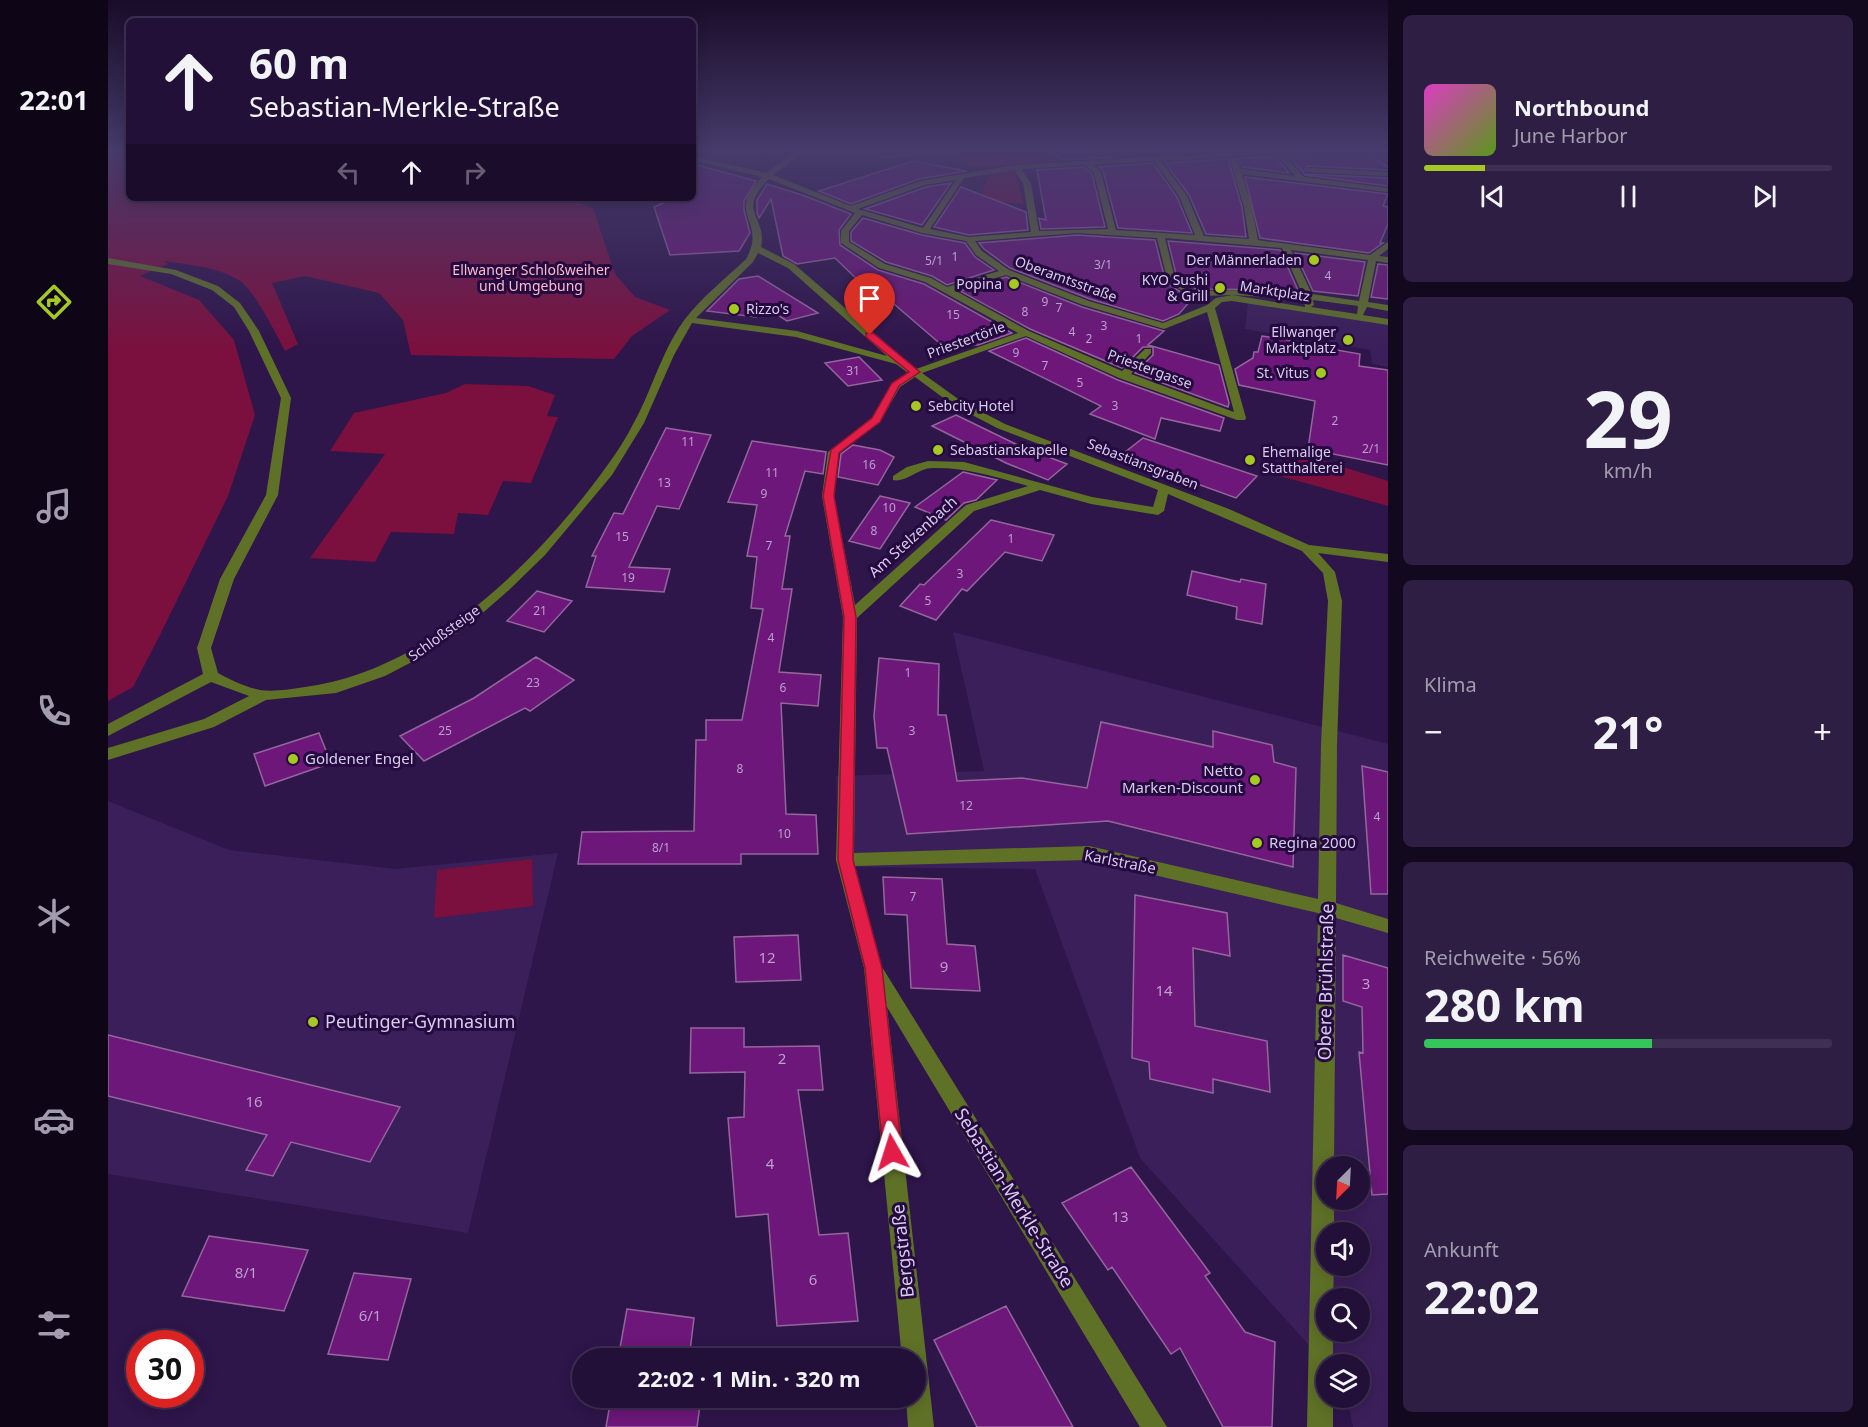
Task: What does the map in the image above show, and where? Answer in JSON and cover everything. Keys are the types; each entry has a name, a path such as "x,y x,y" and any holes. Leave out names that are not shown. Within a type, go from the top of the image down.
{"street":[{"path":"751,217 760,237 758,249"},
{"name":"Priestergasse","path":"858,217 845,231 845,243 882,266 928,280 948,289 1026,333 1123,376 1241,418 1235,385 1210,307"},
{"path":"874,217 925,231 969,239 1077,231 1113,232 1285,245 1388,260"},
{"path":"925,231 935,217"},
{"path":"1033,217 1036,235"},
{"path":"1109,217 1113,232"},
{"path":"1193,217 1200,238"},
{"path":"1250,217 1254,242"},
{"path":"1160,235 1171,280 1195,294 1210,307"},
{"name":"Oberamtsstraße","path":"969,239 979,253 1006,272 1074,299 1164,326"},
{"path":"1285,245 1308,296 1310,310"},
{"path":"1360,318 1372,257 1388,245"},
{"name":"Schloßsteige","path":"211,676 238,688 264,695 307,694 348,686 386,672 433,644 504,589 546,546 603,479 643,416 673,347 689,320 750,260 758,249"},
{"name":"Sebastiansgraben","path":"758,249 791,266 901,363 957,404 1001,426 1164,488 1306,548 1388,558"},
{"path":"108,261 173,272 215,288 237,305 254,331 286,398 272,495 227,579 204,648 211,676 123,726 108,731"},
{"path":"948,289 1006,272"},
{"name":"Marktplatz","path":"1195,294 1232,291 1308,296 1388,308"},
{"name":"Marktplatz","path":"1164,326 1210,307 1219,300 1232,298 1388,322"},
{"name":"Sebastiansgraben","path":"689,320 797,334 901,363"},
{"name":"Priestertörle","path":"916,372 1026,333"},
{"path":"1123,376 1148,351"},
{"path":"845,860 850,617 828,496 834,452 876,420 896,385 916,372"},
{"path":"897,478 911,469 928,464 964,465 1091,501 1158,511 1164,488"},
{"name":"Am Stelzenbach","path":"850,617 970,508 1037,487"},
{"name":"Obere Brühlstraße","path":"1306,548 1329,572 1335,601 1326,908 1320,1427"},
{"path":"108,754 209,723 264,695"},
{"name":"Karlstraße","path":"845,860 1089,853 1326,908 1388,926"},
{"name":"Bergstraße","path":"845,860 873,968 913,1348"},
{"name":"Sebastian-Merkle-Straße","path":"873,968 1155,1427"},
{"path":"919,1408 921,1427"}],"shaded area":[{"name":"Ellwanger Marktplatz","path":"1248,303 1388,324 1388,367 1372,364 1370,350 1245,329"},
{"path":"953,632 1388,744 1388,1427 1353,1427 1349,1408 1370,1408 1370,1354 1317,1354 1140,1158 1035,869 839,867 836,776 984,771"},
{"name":"Peutinger-Gymnasium","path":"108,801 229,850 395,869 558,853 468,1233 108,1174"}],"green space":[{"name":"Ellwanger Schloßweiher und Umgebung","path":"108,217 596,217 615,274 635,297 670,310 632,336 614,359 411,355 403,320 379,293 305,276 272,283 298,344 285,351 252,293 231,276 204,267 164,261 168,264 140,276 199,300 234,340 255,415 228,496 159,637 133,687 108,701"},
{"path":"465,384 528,386 555,395 547,416 558,417 531,483 503,481 488,515 458,513 454,534 391,532 375,562 310,558 385,454 330,451 354,413 446,393"},
{"path":"1286,459 1324,461 1388,481 1388,506 1280,476"},
{"path":"532,859 533,906 434,918 437,870"}],"building":[{"path":"657,217 746,217 750,233 739,251 670,255"},
{"path":"775,217 849,217 839,230 840,245 878,270 924,284 1012,333 978,345 971,345 963,340 944,347 873,286 865,287 835,258 797,264 783,256"},
{"path":"892,217 928,217 922,225"},
{"path":"941,217 1027,217 1028,230 969,235 934,227"},
{"path":"1045,217 1102,217 1105,227 1041,229 1039,218 1046,220"},
{"path":"1115,217 1185,217 1192,233 1118,228"},
{"path":"1198,217 1243,217 1246,237 1206,234"},
{"path":"1255,217 1388,217 1388,224 1380,243 1383,243 1369,253 1260,238"},
{"path":"863,218 922,235 965,243 975,257 994,270 947,285 932,276 886,262 851,241 851,232"},
{"path":"1077,235 1155,240 1166,283 1192,299 1179,314 1163,321 1090,299 1010,268 979,243"},
{"path":"1168,241 1280,250 1298,290 1196,289 1177,278"},
{"path":"1295,253 1365,262 1358,296 1313,291"},
{"path":"1378,264 1388,265 1388,299 1371,297"},
{"path":"758,276 818,313 787,321 762,305 756,317 707,311 739,279"},
{"path":"1006,277 1082,307 1164,331 1148,345 1219,365 1229,403 1228,407 1135,373 1153,355 1153,347 1143,347 1122,368 1030,329 960,291"},
{"path":"1262,336 1296,341 1295,349 1336,355 1337,350 1360,354 1359,366 1388,370 1388,465 1308,449 1315,401 1239,385 1235,369 1253,358 1254,352 1258,352"},
{"path":"1026,338 1118,380 1224,418 1220,431 1161,418 1155,439 1090,414 1101,406 989,351"},
{"path":"859,357 882,380 848,386 825,363"},
{"path":"956,415 1022,447 1067,464 1048,480 1006,463 932,426"},
{"path":"666,428 711,435 679,509 657,506 629,567 670,569 664,592 586,587 596,556 592,556 614,513 623,514"},
{"path":"1143,438 1257,476 1236,498 1120,456"},
{"path":"752,441 826,452 823,474 805,471 785,536 790,536 782,589 792,589 779,672 821,675 818,706 781,703 786,814 816,815 818,854 741,854 741,864 578,864 582,832 694,831 696,740 706,740 706,720 742,720 763,609 751,608 757,557 747,556 757,505 728,502"},
{"path":"853,445 880,450 894,457 878,485 838,477 841,454"},
{"path":"963,472 997,480 976,500 964,503 946,520 915,507"},
{"path":"880,496 910,503 880,549 849,541"},
{"path":"991,520 1054,535 1042,561 1005,552 967,591 962,589 936,620 900,606 920,584 924,585"},
{"path":"1192,571 1240,582 1241,579 1266,584 1262,624 1236,619 1237,607 1187,595"},
{"path":"537,591 572,601 544,632 507,621"},
{"path":"536,657 574,680 530,711 525,708 424,761 400,736 474,698"},
{"path":"879,658 939,664 938,715 946,715 957,781 1022,778 1087,788 1101,722 1213,747 1213,731 1272,745 1274,762 1296,768 1293,867 1108,821 907,834 887,748 877,748 874,716"},
{"name":"Goldener Engel","path":"319,733 331,763 265,786 254,754"},
{"path":"1362,766 1388,772 1388,894 1371,894"},
{"path":"883,877 942,879 947,944 975,946 980,991 911,988 907,915 885,914"},
{"path":"1135,895 1227,913 1230,956 1193,948 1195,1026 1267,1041 1270,1092 1213,1079 1213,1093 1150,1079 1149,1062 1132,1058"},
{"path":"798,935 801,980 736,982 734,937"},
{"path":"1343,955 1388,968 1388,1194 1372,1195 1359,1052 1363,1053 1362,1007 1343,1001"},
{"path":"691,1028 744,1028 744,1047 819,1046 823,1090 798,1090 819,1235 848,1233 858,1321 777,1326 768,1214 736,1217 728,1118 744,1117 745,1072 690,1073"},
{"path":"108,1035 400,1107 370,1162 291,1142 273,1176 246,1170 267,1135 108,1096"},
{"path":"1131,1167 1210,1273 1205,1276 1245,1332 1275,1342 1272,1427 1223,1427 1180,1348 1171,1354 1112,1267 1108,1270 1062,1203"},
{"path":"209,1236 308,1250 284,1311 182,1296"},
{"path":"354,1273 411,1279 388,1360 328,1354"},
{"path":"1006,1306 1073,1427 977,1427 934,1340"},
{"path":"627,1309 694,1318 690,1348 620,1348"},
{"path":"609,1408 700,1408 697,1427 606,1427"}],"place":[{"name":"Der Männerladen","path":"1314,260"},
{"name":"Popina","path":"1014,284"},
{"name":"KYO Sushi & Grill","path":"1220,288"},
{"name":"Rizzo's","path":"734,309"},
{"name":"Ellwanger Marktplatz","path":"1348,340"},
{"name":"St. Vitus","path":"1321,373"},
{"name":"Sebcity Hotel","path":"916,406"},
{"name":"Sebastianskapelle","path":"938,450"},
{"name":"Ehemalige Statthalterei","path":"1250,460"},
{"name":"Goldener Engel","path":"293,759"},
{"name":"Netto Marken-Discount","path":"1255,780"},
{"name":"Regina 2000","path":"1257,843"},
{"name":"Peutinger-Gymnasium","path":"313,1022"}],"route":[{"path":"870,335 901,363 916,372 896,385 876,420 834,452 828,496 850,617 845,860 873,968 892,1152"}]}
